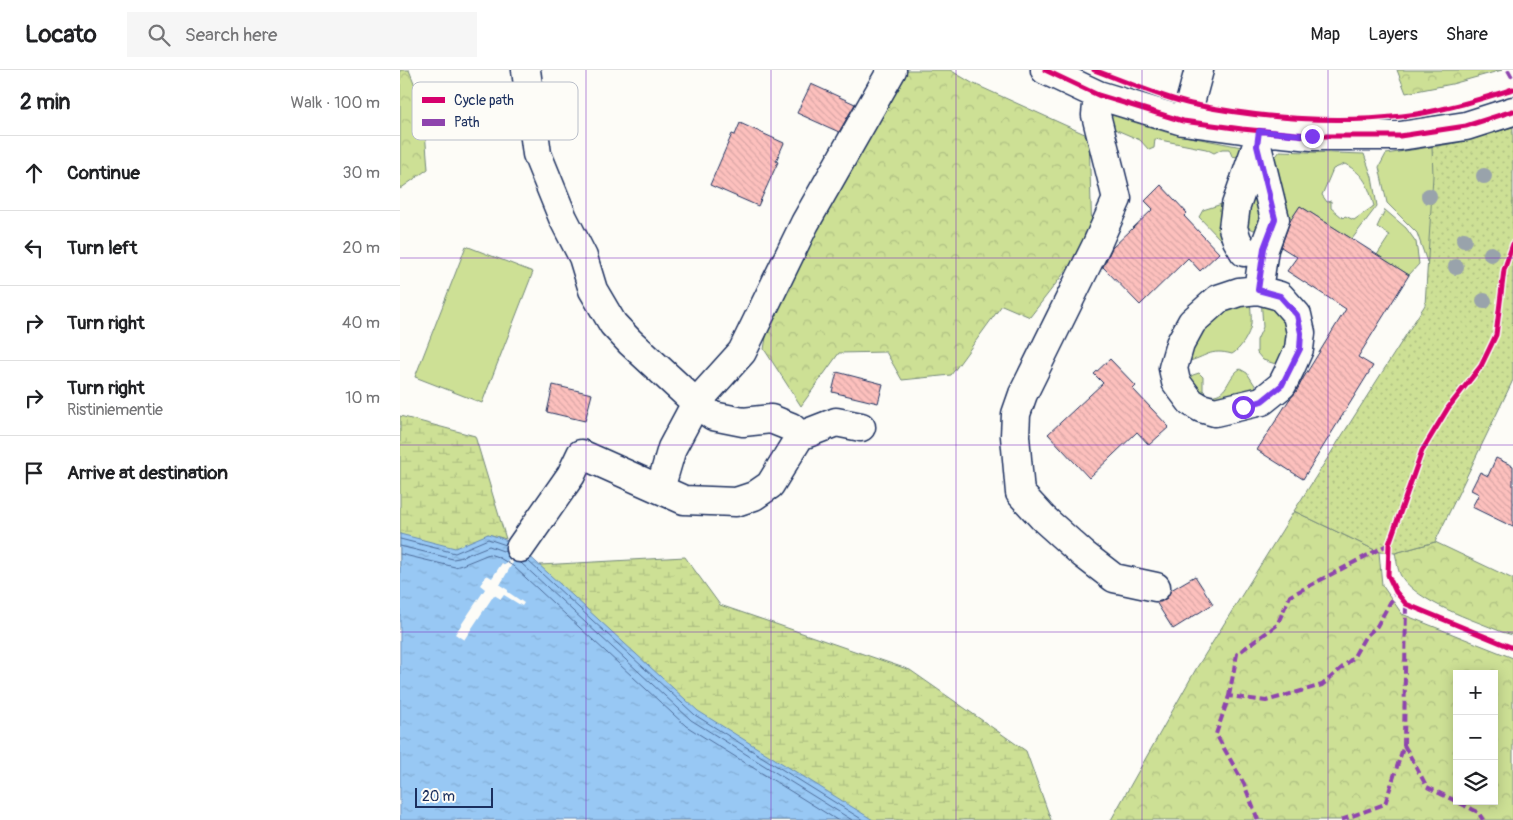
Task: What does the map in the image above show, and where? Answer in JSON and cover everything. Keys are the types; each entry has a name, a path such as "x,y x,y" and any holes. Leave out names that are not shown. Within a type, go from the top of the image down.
{"street":[{"path":"660,489 672,448 696,403 742,352 805,223 892,70"},
{"path":"1045,70 1086,83 1183,121 1258,138 1400,136 1466,126 1513,111"},
{"path":"1183,121 1199,70"},
{"path":"1086,83 1117,199 1097,244 1023,394 1016,414 1015,436 1020,494 1043,518 1083,554 1114,578 1156,587"},
{"path":"1244,252 1236,240 1233,228 1236,205 1258,138"},
{"path":"1258,138 1275,219 1264,248 1258,290"},
{"path":"535,140 537,154 563,218 583,257 594,290 613,324 696,403 713,416 743,422 771,419 792,427 800,436"},
{"path":"1258,290 1280,296 1297,315 1301,333 1300,349 1282,385 1262,401 1215,412 1201,408 1191,402 1176,382 1173,368 1180,344 1192,322 1218,299 1239,292 1258,290"},
{"path":"520,548 570,474 581,454 684,500 736,502 754,496 770,485 800,436 836,422 861,428"}],"green space":[{"path":"400,70 409,70 414,82 412,82 412,140 426,140 428,169 400,189"},
{"path":"903,70 950,70 972,83 1089,136 1092,237 1030,317 1002,305 951,375 902,380 886,352 839,353 801,406 764,349 775,285"},
{"path":"1397,70 1502,70 1452,84 1406,93"},
{"path":"1108,114 1169,133 1242,147 1241,154 1237,157 1232,156 1229,149 1222,149 1214,153 1206,149 1155,139 1154,148 1149,150 1140,140 1112,128"},
{"path":"1513,127 1427,262 1417,233 1387,203 1379,167 1386,154 1456,143"},
{"path":"1513,127 1513,380 1435,542 1395,553 1379,552 1294,511 1425,305 1433,176 1432,147 1456,143"},
{"path":"1280,151 1364,154 1372,177 1377,206 1352,239 1300,206 1288,224 1282,217 1274,159","holes":["1345,164 1365,181 1374,206 1354,220 1345,216 1343,218 1331,208 1331,201 1327,202 1322,195 1333,169"]},
{"path":"1255,184 1264,227 1254,230 1245,226"},
{"path":"1225,203 1238,258 1199,217 1203,210"},
{"path":"1385,210 1406,228 1416,242 1419,264 1409,275 1377,255 1390,235 1377,227"},
{"path":"466,246 533,272 482,403 415,377"},
{"path":"1250,296 1251,324 1247,337 1238,349 1232,354 1218,352 1186,362 1207,317"},
{"path":"1261,297 1293,327 1282,366 1263,360 1257,353 1257,340 1263,327"},
{"path":"1240,369 1247,373 1258,390 1217,405 1184,381 1199,373 1203,377 1203,390 1207,395 1214,395 1223,390"},
{"path":"400,416 475,436 506,539 488,534 400,590"},
{"path":"1294,511 1379,552 1382,585 1402,614 1513,658 1513,820 1111,820 1196,669"},
{"path":"1435,542 1513,579 1513,635 1447,609 1409,586 1401,576 1395,553"},
{"path":"685,557 720,605 910,670 1026,751 1051,820 625,820 540,565"}],"water":[{"path":"400,534 455,548 488,534 516,546 524,551 698,711 873,820 400,820"}],"pier":[{"path":"511,555 515,559 500,585 524,603 522,606 504,595 501,599 494,595 464,640 455,634 485,589 480,585 487,575 492,578 502,563 505,565"}],"building":[{"path":"811,84 855,104 839,132 797,113"},
{"path":"740,123 784,143 776,161 778,162 758,206 710,185 732,134 735,135"},
{"path":"1161,185 1187,213 1184,216 1219,253 1200,271 1188,258 1140,305 1103,267 1112,248 1153,209 1145,201"},
{"path":"1300,206 1409,275 1358,357 1373,366 1303,479 1257,450 1296,392 1346,309 1287,271 1297,257 1281,247 1290,221"},
{"path":"1110,359 1136,386 1133,389 1169,427 1149,445 1137,432 1089,478 1048,434 1103,383 1094,374"},
{"path":"837,372 883,384 878,403 832,392"},
{"path":"553,385 592,394 585,421 547,412"},
{"path":"1496,458 1513,466 1513,527 1472,507 1479,494 1471,490 1480,472 1488,476"},
{"path":"1195,576 1213,604 1173,629 1156,602 1161,602 1167,598 1171,590"}],"marked path":[{"path":"1508,70 1513,79"},
{"path":"1229,696 1237,654 1277,625 1290,596 1389,544"},
{"path":"1258,820 1244,784 1216,734 1229,696 1266,701 1322,685 1353,658 1365,637 1377,626 1396,592"},
{"path":"1341,820 1385,804 1404,745 1406,604"},
{"path":"1404,745 1427,787 1478,812 1483,820"}],"cycle path":[{"path":"1045,70 1098,95 1183,121 1312,136 1400,136 1466,126 1513,111"},
{"path":"1094,70 1155,93 1191,104 1243,113 1296,118 1350,119 1416,114 1458,105 1513,89"},
{"path":"1513,244 1504,270 1496,335 1481,366 1448,408 1422,451 1389,544 1388,575 1396,592 1406,604 1513,648"}],"route":[{"path":"1243,407 1262,401 1282,385 1300,349 1301,333 1297,315 1280,296 1258,290 1264,248 1275,219 1257,146 1259,131 1312,136"}]}
